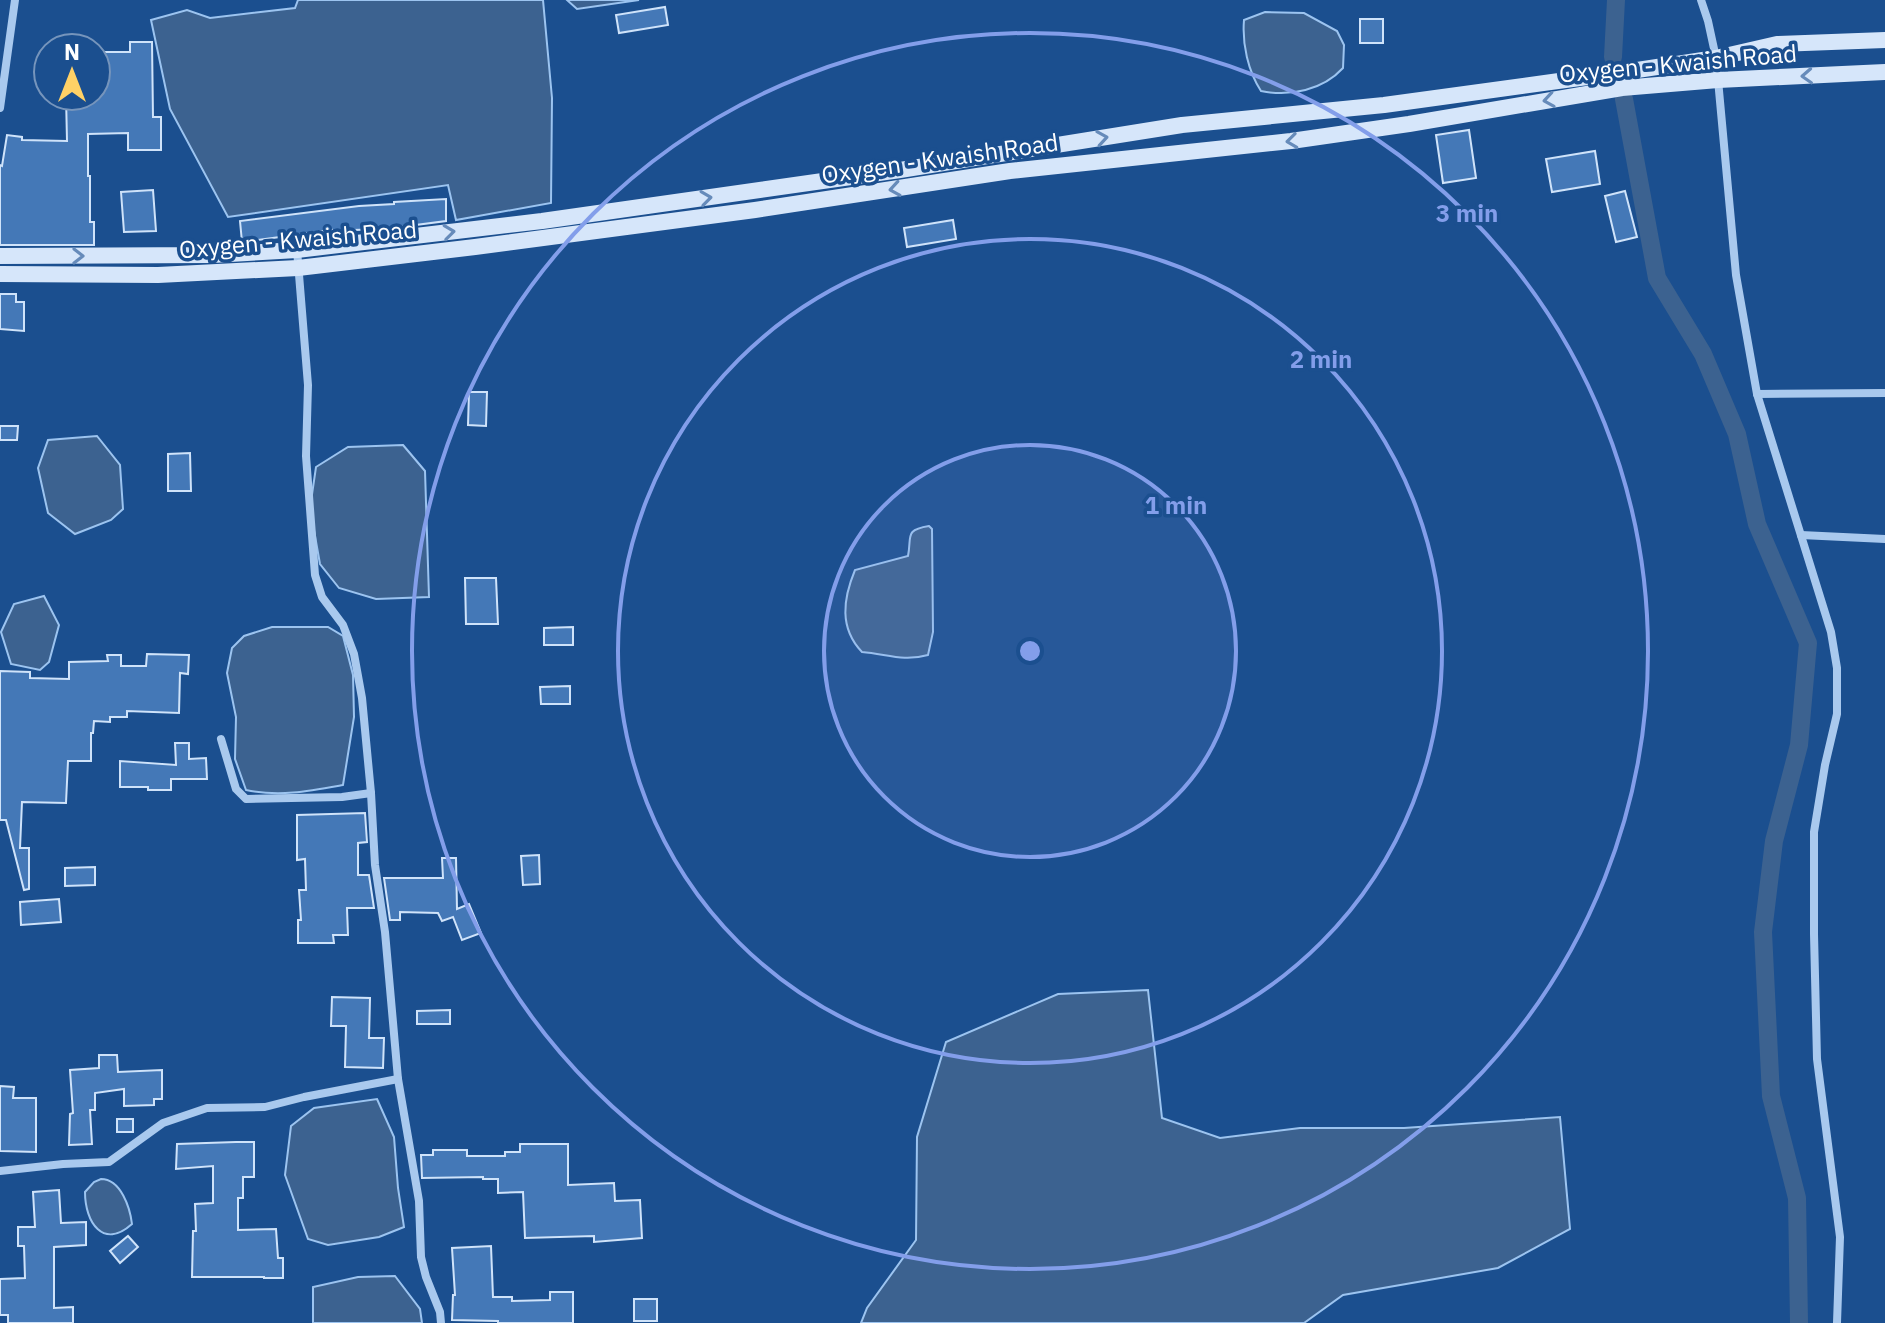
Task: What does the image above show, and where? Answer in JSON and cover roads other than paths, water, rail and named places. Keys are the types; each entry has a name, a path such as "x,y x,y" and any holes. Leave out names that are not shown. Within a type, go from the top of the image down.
{"main road":[{"name":"Oxygen - Kwaish Road","path":"0,256 212,255 297,250 542,221 900,170 1182,125 1384,105 1626,75 1777,44 1885,40"},
{"name":"Oxygen - Kwaish Road","path":"0,274 158,275 298,268 755,210 1010,171 1306,139 1622,88 1885,72"}],"street":[{"path":"0,108 15,0"},
{"path":"1701,0 1716,58 1736,275 1757,394 1831,632 1837,668 1837,714 1814,832 1817,1059 1840,1237 1837,1323"},
{"path":"297,250 308,385 306,456 315,575 322,597 343,625 354,654 362,698 375,865 385,932 398,1079 419,1201 421,1257 441,1323"},
{"path":"1757,394 1885,393"},
{"path":"1801,535 1885,539"},
{"path":"221,739 236,789 246,799 342,797 371,793"},
{"path":"0,1171 109,1162 163,1123 207,1108 265,1107 398,1079"}],"water":[{"path":"298,0 543,0 552,98 551,203 456,220 448,185 228,217 170,109 151,20 187,10 210,18 295,8"},
{"path":"567,0 639,0 577,9"},
{"path":"1265,12 1304,13 1337,31 1344,45 1343,68 1316,87 1283,93 1261,91 1247,57 1244,20"},
{"path":"97,436 120,465 123,509 111,520 75,534 48,513 38,468 48,440"},
{"path":"403,445 425,471 429,597 376,599 339,588 320,564 310,508 316,467 348,447"},
{"path":"929,526 932,529 933,632 928,655 903,658 862,652 850,633 845,613 855,570 908,556 912,532"},
{"path":"44,596 59,625 49,662 40,670 11,664 1,632 14,604"},
{"path":"272,627 328,627 343,636 353,675 354,717 343,785 283,793 246,790 235,759 236,717 227,673 232,648 244,636"},
{"path":"1148,990 1162,1118 1220,1138 1300,1128 1404,1128 1560,1117 1570,1229 1498,1268 1343,1295 1304,1323 861,1323 867,1308 916,1240 917,1137 946,1042 1058,994"},
{"path":"377,1099 394,1137 404,1227 379,1237 328,1245 308,1239 285,1175 291,1126 314,1108"},
{"path":"101,1179 108,1180 119,1189 131,1217 132,1224 112,1234 104,1233 92,1222 86,1203 85,1192"},
{"path":"395,1276 420,1309 422,1323 313,1323 313,1287 358,1277"}],"waterway":[{"path":"1613,57 1616,0"},
{"path":"1624,99 1657,278 1703,354 1737,434 1757,524 1808,643 1799,745 1774,841 1763,932 1771,1096 1797,1198 1799,1323"}]}
